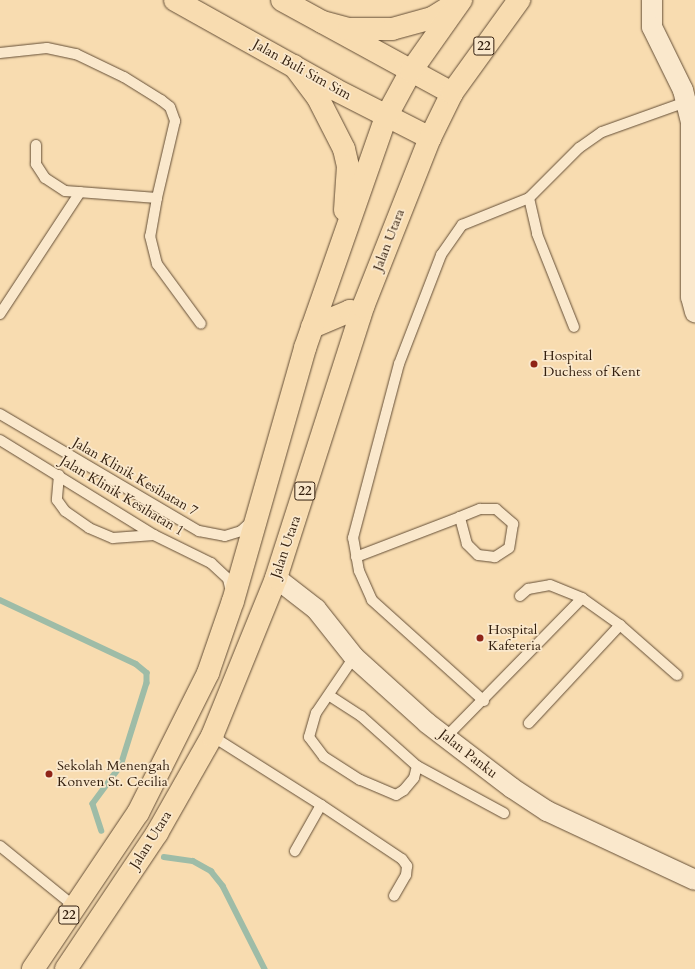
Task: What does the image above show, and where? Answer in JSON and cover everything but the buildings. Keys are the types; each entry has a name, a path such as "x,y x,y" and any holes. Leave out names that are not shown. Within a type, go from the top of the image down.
{"main road":[{"name":"Jalan Buli Sim Sim","path":"175,0 386,117 430,138"},
{"path":"282,0 452,93"},
{"path":"322,22 349,29 392,29 432,18 460,0"},
{"name":"Jalan Utara","path":"33,969 138,813 208,673 233,601 312,328 386,117 411,71 460,0"},
{"name":"Jalan Utara","path":"66,969 157,834 212,736 276,578 360,316 430,138 452,93 519,0"},
{"path":"294,66 316,96 344,149 347,187 341,244"},
{"path":"312,328 343,312 350,311 360,316"}],"street":[{"path":"652,0 652,27 686,102 691,123 691,298 695,312"},
{"name":"Jalan Panku","path":"276,578 316,610 354,657 446,737 547,811 694,878"}],"lane":[{"path":"0,54 47,48 76,54 124,76 170,107 175,120 150,236 156,264 202,324"},
{"path":"484,701 372,600 356,557 354,538 399,364 441,255 462,225 529,198 579,148 602,132 686,102"},
{"path":"36,145 36,164 45,178 65,190 157,198"},
{"path":"0,314 80,192"},
{"path":"529,198 538,234 574,327"},
{"name":"Jalan Klinik Kesihatan 7","path":"0,414 199,531 225,536 242,531 258,515"},
{"name":"Jalan Klinik Kesihatan 1","path":"0,440 154,535 219,570 228,579 233,601"},
{"path":"59,475 57,500 65,511 89,528 113,538 154,535"},
{"path":"356,557 460,517 488,508 503,512 514,532 509,548 495,557 478,555 467,544 460,517"},
{"path":"520,596 528,589 550,585 582,598 620,625 677,675"},
{"path":"446,737 484,701 582,598"},
{"path":"529,723 620,625"},
{"path":"354,657 330,696 316,713 309,737 324,757 360,780 396,795 414,778 416,766"},
{"path":"330,696 361,716 416,766 504,813"},
{"path":"212,736 402,858 407,866 406,875 394,896"},
{"path":"295,851 321,805"},
{"path":"0,846 75,907"}],"waterway":[{"path":"0,600 136,664 147,673 147,683 121,766 93,804 102,831"},
{"path":"164,857 193,861 211,871 223,886 265,969"}],"place":[{"name":"Hospital Duchess of Kent","path":"534,364"},
{"name":"Hospital Kafeteria","path":"480,638"},
{"name":"Sekolah Menengah Konven St. Cecilia","path":"49,774"}]}
